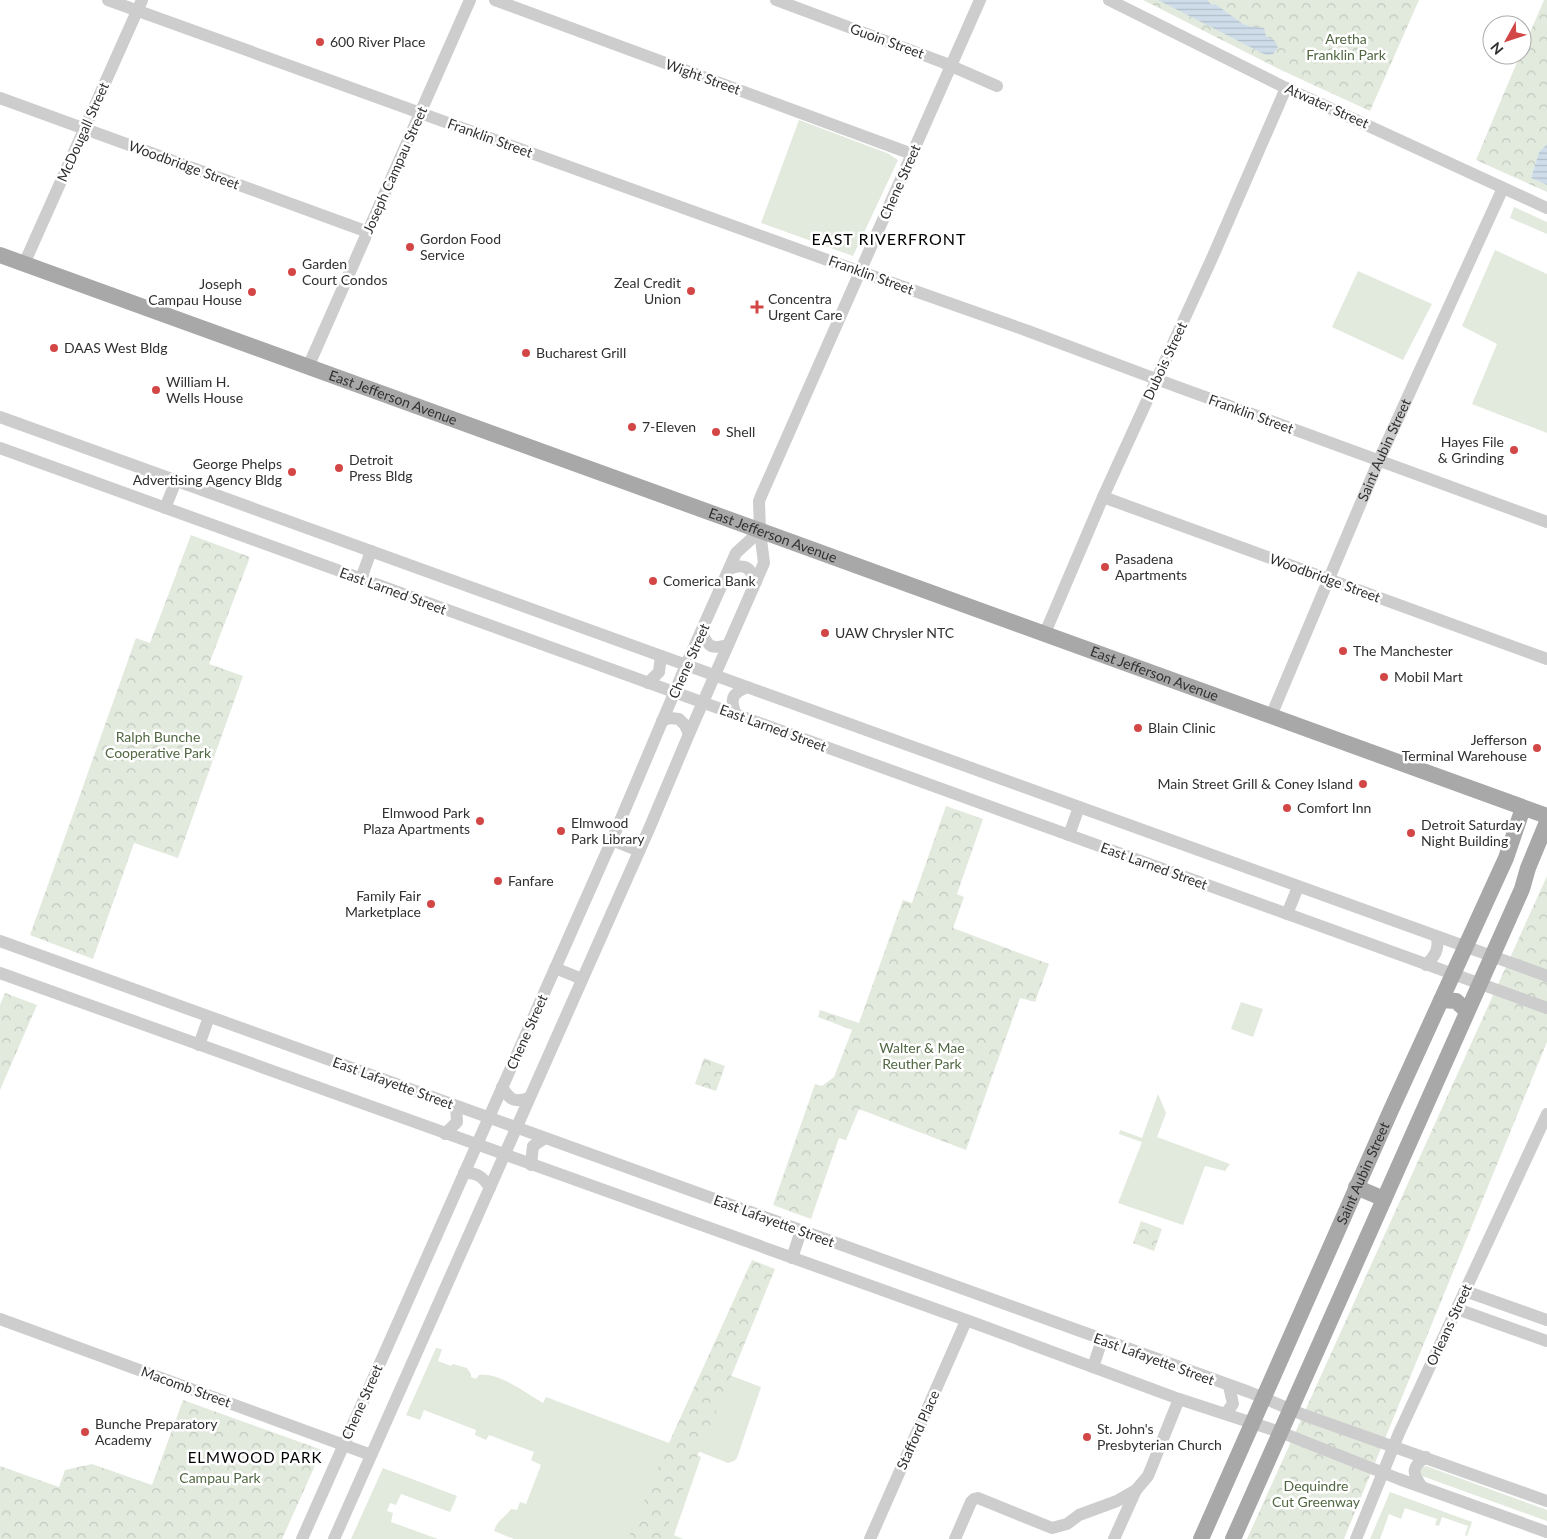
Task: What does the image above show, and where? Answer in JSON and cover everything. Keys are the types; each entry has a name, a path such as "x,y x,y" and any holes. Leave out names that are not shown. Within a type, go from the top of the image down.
{"main road":[{"name":"East Jefferson Avenue","path":"0,256 1547,816"},
{"name":"Saint Aubin Street","path":"1201,1539 1356,1187 1440,1000 1466,947 1509,849 1523,808"},
{"path":"1233,1539 1522,889 1547,822"},
{"path":"1509,849 1522,849 1532,858"},
{"path":"1478,919 1488,929 1502,931"},
{"path":"1440,1000 1456,1001 1467,1011"},
{"path":"1356,1187 1384,1199"},
{"path":"1276,1370 1286,1380 1302,1383"},
{"path":"1239,1452 1255,1453 1266,1464"}],"street":[{"name":"Franklin Street","path":"108,0 139,5 420,113 1028,331 1547,522"},
{"name":"Joseph Campau Street","path":"308,367 470,0"},
{"name":"Wight Street","path":"495,0 912,154"},
{"name":"Guoin Street","path":"776,0 952,66 997,86"},
{"name":"Chene Street","path":"334,1539 756,582 764,560 760,531 760,496 980,0"},
{"name":"Atwater Street","path":"1109,0 1286,88 1547,208"},
{"name":"McDougall Street","path":"24,264 139,5"},
{"name":"Dubois Street","path":"1045,633 1103,497 1213,256 1286,88"},
{"name":"Woodbridge Street","path":"0,98 368,232"},
{"name":"Saint Aubin Street","path":"1270,716 1379,460 1503,188"},
{"path":"0,417 1547,976"},
{"name":"East Larned Street","path":"0,448 1547,1008"},
{"path":"166,508 176,481"},
{"name":"Woodbridge Street","path":"1103,497 1547,659"},
{"name":"Chene Street","path":"302,1539 612,840 736,553 760,531"},
{"path":"361,579 371,551"},
{"path":"729,569 738,566 746,567 752,572 756,582"},
{"path":"702,632 705,641 711,646 728,645"},
{"path":"648,683 659,672 661,656"},
{"path":"736,715 733,698 738,691 746,687"},
{"path":"662,721 670,718 678,719 684,725 688,734"},
{"path":"1069,835 1079,807"},
{"path":"612,840 639,851"},
{"path":"1288,914 1298,886"},
{"path":"1426,965 1437,952 1437,937"},
{"name":"East Lafayette Street","path":"0,941 1230,1386 1393,1447 1547,1501"},
{"path":"555,968 582,979"},
{"name":"East Lafayette Street","path":"0,973 966,1320 1178,1399 1280,1432 1422,1487 1547,1532"},
{"path":"199,1045 209,1017"},
{"path":"502,1087 511,1099 518,1101 529,1098"},
{"path":"445,1134 458,1122 456,1106"},
{"name":"Orleans Street","path":"1356,1539 1393,1447 1547,1114"},
{"path":"531,1165 533,1146 545,1138"},
{"path":"464,1173 472,1172 479,1175 490,1188"},
{"path":"792,1258 801,1231"},
{"path":"1465,1291 1547,1320"},
{"path":"1457,1308 1547,1341"},
{"name":"Macomb Street","path":"0,1318 371,1455"},
{"name":"Stafford Place","path":"870,1539 966,1320"},
{"path":"1093,1367 1102,1340"},
{"path":"1226,1413 1233,1404 1230,1386"},
{"path":"1114,1539 1136,1490 1148,1476 1178,1399"},
{"path":"1422,1487 1415,1478 1414,1472 1418,1462 1426,1457"},
{"path":"955,1539 974,1499 978,1498 1052,1528 1067,1524 1079,1515 1117,1501 1136,1490"}],"green space":[{"name":"Aretha Franklin Park","path":"1143,0 1419,0 1370,111 1281,70"},
{"path":"1544,0 1547,0 1547,144 1539,152 1531,178 1547,185 1547,192 1476,160 1516,65 1532,65 1532,28"},
{"path":"799,120 887,153 898,160 853,256 761,223"},
{"path":"1514,207 1547,222 1547,234 1510,218"},
{"path":"1495,250 1547,274 1547,433 1472,404 1497,344 1462,326"},
{"path":"1358,271 1432,304 1403,360 1332,327"},
{"name":"Ralph Bunche Cooperative Park","path":"191,535 250,557 209,664 243,676 178,858 134,843 93,959 30,935 136,638 150,643"},
{"name":"Walter & Mae Reuther Park","path":"946,806 983,819 957,894 964,897 953,928 1049,964 1035,1002 1020,998 966,1150 859,1109 846,1140 839,1138 811,1219 773,1205 815,1084 822,1086 834,1077 852,1030 818,1017 820,1010 859,1023 903,900 912,903"},
{"name":"Dequindre Cut Greenway","path":"1547,876 1547,1042 1344,1539 1247,1539"},
{"path":"5,993 37,1005 0,1090 0,1005"},
{"path":"1241,1002 1263,1009 1253,1037 1231,1029"},
{"path":"704,1058 725,1066 716,1091 695,1084"},
{"path":"1158,1094 1166,1113 1157,1137 1230,1164 1225,1171 1205,1166 1183,1225 1118,1203 1142,1142 1119,1134 1120,1130 1142,1138"},
{"path":"1141,1221 1162,1229 1154,1251 1133,1243"},
{"path":"752,1260 775,1269 662,1539 628,1539 663,1456"},
{"path":"436,1348 442,1349 438,1361 451,1366 453,1364 467,1368 471,1377 476,1379 479,1375 487,1375 496,1377 512,1384 543,1403 546,1397 669,1443 639,1539 514,1539 494,1531 499,1521 511,1509 517,1510 520,1502 526,1504 541,1465 531,1460 534,1452 489,1435 486,1440 475,1435 476,1430 424,1410 420,1420 406,1415"},
{"path":"724,1373 761,1387 737,1458 728,1463 690,1448"},
{"name":"Campau Park","path":"183,1400 322,1450 282,1539 0,1539 0,1466 59,1487 65,1470 92,1464 152,1485"},
{"path":"689,1451 701,1457 674,1535 683,1539 646,1539"},
{"path":"1426,1466 1547,1510 1547,1521 1422,1476 1420,1469"},
{"path":"383,1468 457,1496 450,1512 401,1494 396,1505 390,1503 387,1511 393,1513 391,1522 438,1539 351,1539"},
{"path":"1390,1492 1472,1522 1467,1536 1465,1535 1468,1526 1442,1517 1439,1526 1435,1525 1437,1519 1405,1508 1401,1519 1389,1514 1380,1539 1370,1539"}],"water":[{"path":"1158,0 1207,0 1243,24 1264,28 1266,36 1275,41 1278,48 1273,54 1266,55"},
{"path":"1547,144 1547,185 1531,178 1539,152"}],"place":[{"name":"600 River Place","path":"320,42"},
{"name":"Gordon Food Service","path":"410,247"},
{"name":"Garden Court Condos","path":"292,272"},
{"name":"Zeal Credit Union","path":"691,291"},
{"name":"Joseph Campau House","path":"252,292"},
{"name":"Concentra Urgent Care","path":"757,307"},
{"name":"DAAS West Bldg","path":"54,348"},
{"name":"Bucharest Grill","path":"526,353"},
{"name":"William H. Wells House","path":"156,390"},
{"name":"7-Eleven","path":"632,427"},
{"name":"Shell","path":"716,432"},
{"name":"Hayes File & Grinding","path":"1514,450"},
{"name":"Detroit Press Bldg","path":"339,468"},
{"name":"George Phelps Advertising Agency Bldg","path":"292,472"},
{"name":"Pasadena Apartments","path":"1105,567"},
{"name":"Comerica Bank","path":"653,581"},
{"name":"UAW Chrysler NTC","path":"825,633"},
{"name":"The Manchester","path":"1343,651"},
{"name":"Mobil Mart","path":"1384,677"},
{"name":"Blain Clinic","path":"1138,728"},
{"name":"Jefferson Terminal Warehouse","path":"1537,748"},
{"name":"Main Street Grill & Coney Island","path":"1363,784"},
{"name":"Comfort Inn","path":"1287,808"},
{"name":"Elmwood Park Plaza Apartments","path":"480,821"},
{"name":"Elmwood Park Library","path":"561,831"},
{"name":"Detroit Saturday Night Building","path":"1411,833"},
{"name":"Fanfare","path":"498,881"},
{"name":"Family Fair Marketplace","path":"431,904"},
{"name":"Bunche Preparatory Academy","path":"85,1432"},
{"name":"St. John's Presbyterian Church","path":"1087,1437"}],"district":[{"name":"EAST RIVERFRONT","path":"889,239"},
{"name":"ELMWOOD PARK","path":"255,1458"}]}
